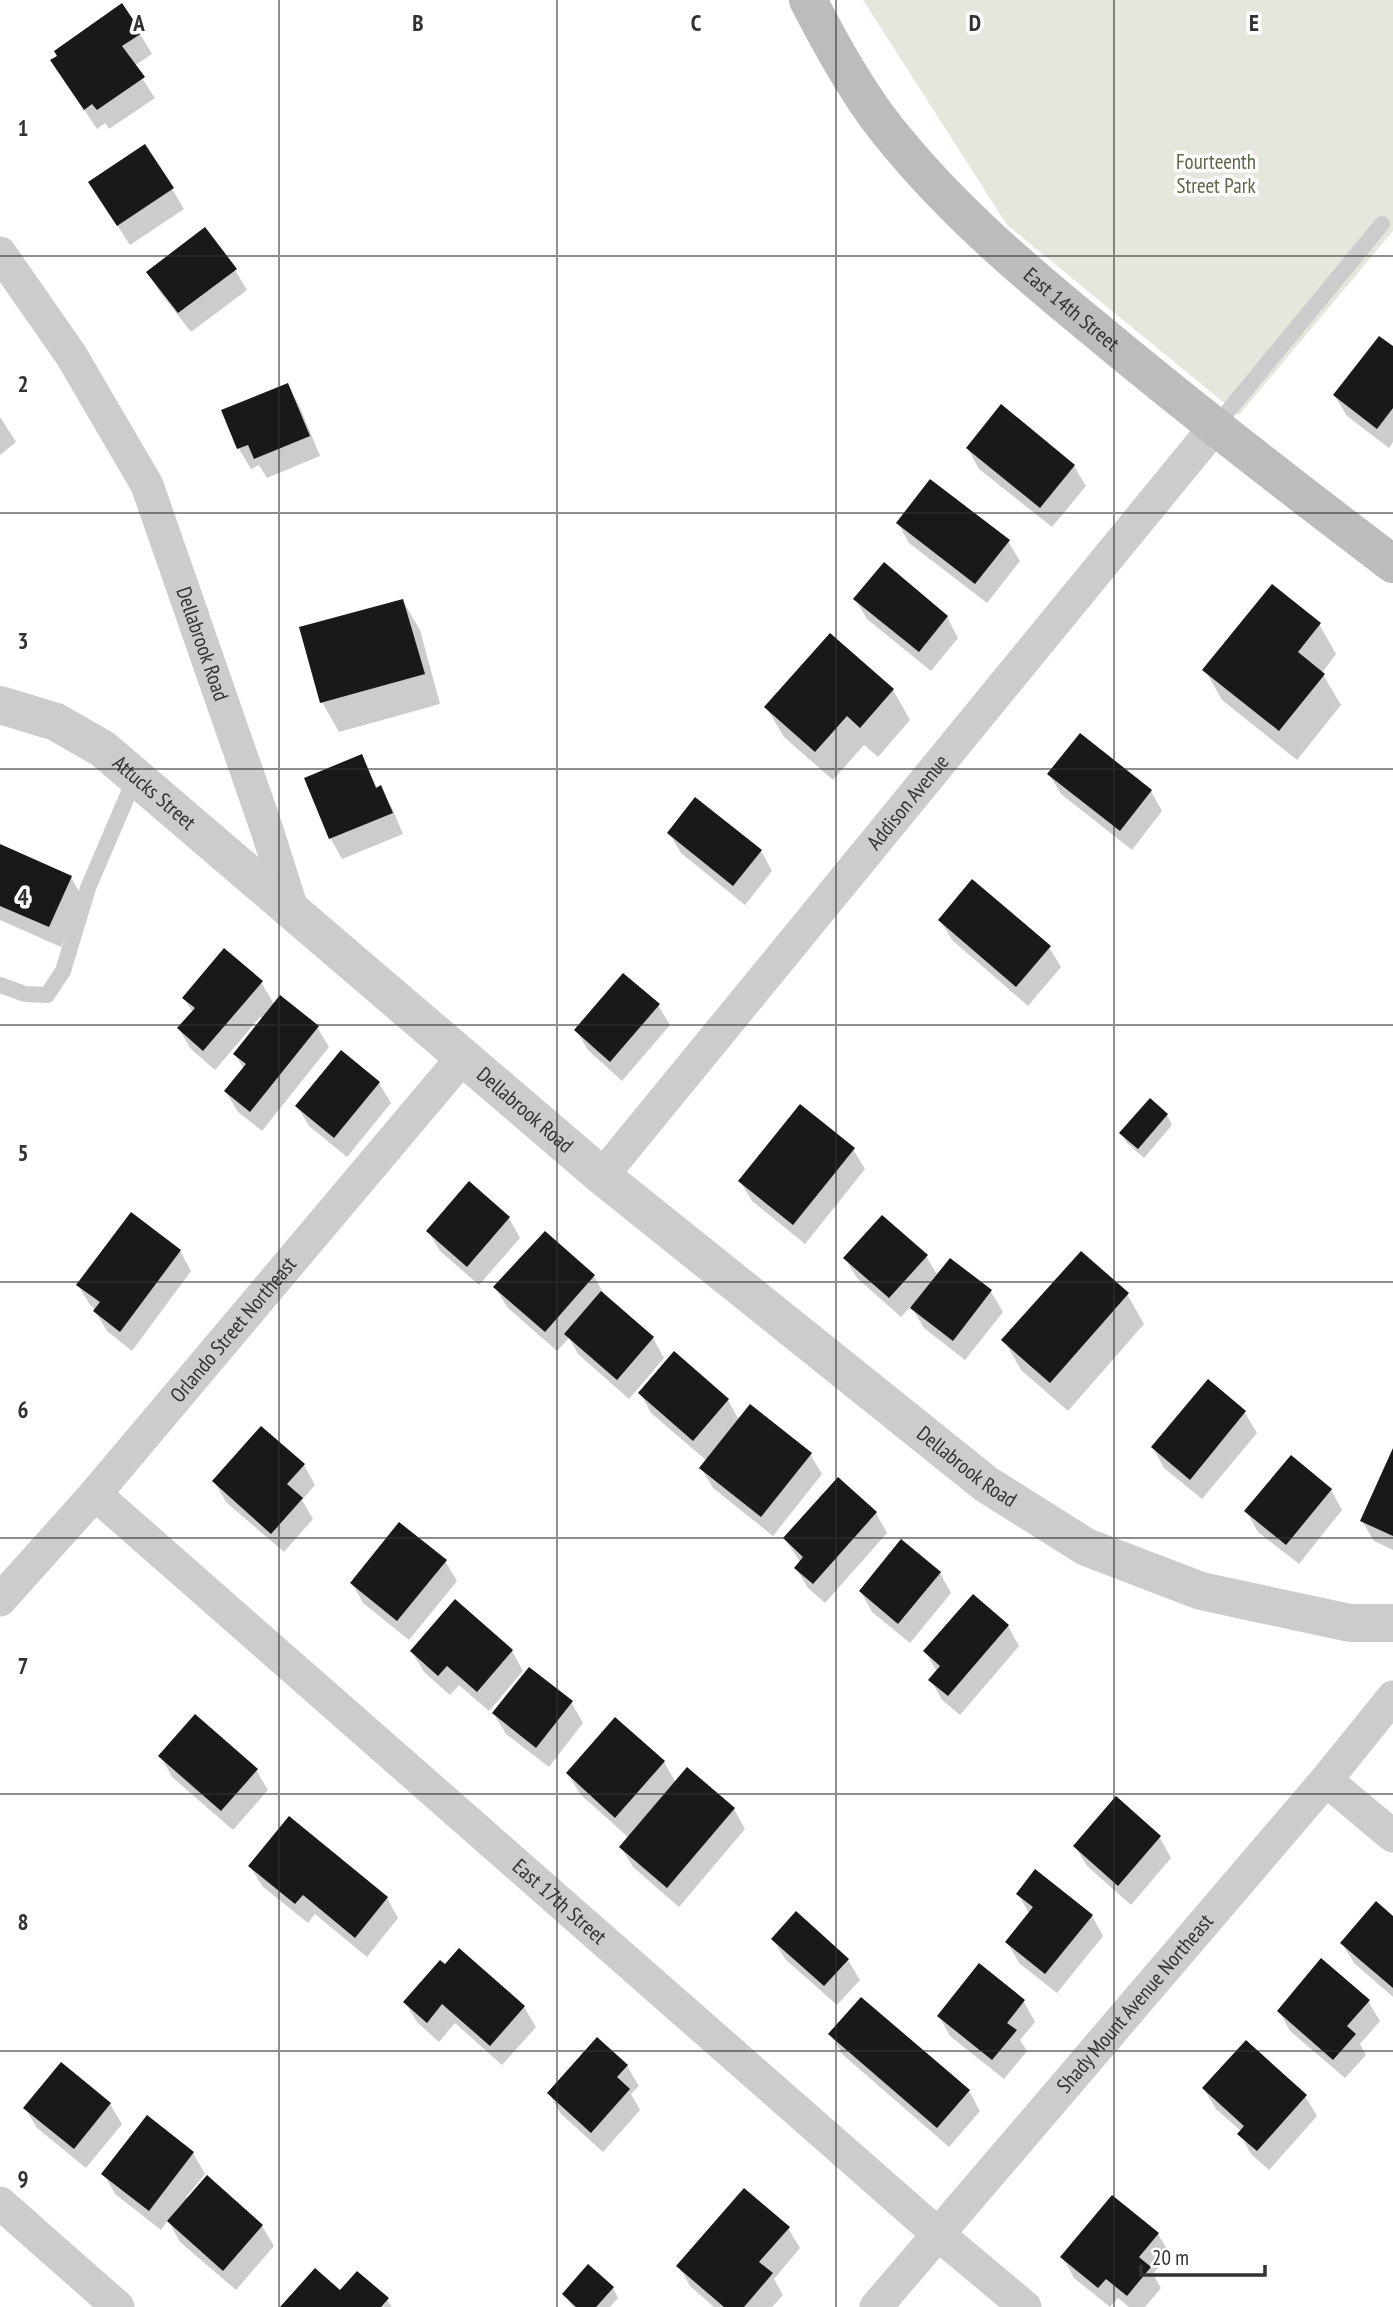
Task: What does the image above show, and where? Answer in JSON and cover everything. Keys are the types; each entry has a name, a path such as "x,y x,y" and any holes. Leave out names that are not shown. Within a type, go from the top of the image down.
{"main road":[{"name":"East 14th Street","path":"808,0 836,55 878,117 926,175 1006,256 1214,428 1393,564"}],"street":[{"name":"Dellabrook Road","path":"0,253 71,355 147,485 292,909 602,1176 986,1484 1086,1547 1201,1591 1350,1623 1393,1623"},
{"name":"Addison Avenue","path":"602,1176 1214,428"},
{"name":"Attucks Street","path":"0,705 56,722 103,749 292,909"},
{"name":"Orlando Street Northeast","path":"0,1600 94,1494 463,1057"},
{"name":"East 17th Street","path":"94,1494 939,2235 1025,2307"},
{"name":"Shady Mount Avenue Northeast","path":"876,2307 1326,1780 1393,1697"},
{"path":"1326,1780 1393,1836"},
{"path":"0,2203 118,2307"}],"lane":[{"path":"1214,428 1382,224"},
{"path":"0,985 26,994 47,995 53,987 63,971 88,888 136,776"}],"green space":[{"name":"Fourteenth Street Park","path":"863,0 1393,0 1393,231 1239,415 1007,225"}],"building":[{"path":"122,3 142,33 122,46 145,77 97,110 92,104 84,110 50,60 57,56 54,51"},
{"path":"145,144 174,188 117,226 88,182"},
{"path":"205,227 237,269 178,313 146,272"},
{"path":"1379,336 1393,346 1393,408 1377,429 1333,395"},
{"path":"288,383 310,436 254,459 248,445 237,449 221,410"},
{"path":"1001,404 1075,465 1040,508 966,448"},
{"path":"930,479 1010,540 975,584 896,523"},
{"path":"884,562 948,616 919,652 853,599"},
{"path":"1272,584 1321,623 1298,652 1325,674 1279,731 1202,670"},
{"path":"403,599 425,674 320,703 299,627"},
{"path":"830,633 894,689 860,728 847,716 815,752 764,707"},
{"path":"1080,733 1152,790 1120,831 1047,774"},
{"path":"362,754 376,788 381,785 393,813 329,839 304,778"},
{"path":"695,797 762,850 733,886 667,833"},
{"path":"0,844 72,876 49,927 0,906"},
{"path":"972,879 1051,946 1016,987 938,920"},
{"path":"224,948 263,981 203,1051 177,1028 195,1008 182,998"},
{"path":"623,973 660,1004 610,1062 574,1030"},
{"path":"280,995 319,1026 250,1112 224,1091 246,1064 233,1054"},
{"path":"341,1050 380,1082 334,1138 295,1106"},
{"path":"1150,1098 1168,1114 1138,1149 1119,1133"},
{"path":"800,1104 855,1148 793,1225 738,1181"},
{"path":"469,1181 510,1217 467,1267 426,1231"},
{"path":"131,1212 181,1250 120,1332 93,1311 100,1302 76,1285"},
{"path":"882,1215 928,1255 889,1298 843,1258"},
{"path":"545,1231 595,1275 545,1332 493,1287"},
{"path":"1081,1251 1129,1293 1050,1383 1001,1340"},
{"path":"950,1258 992,1290 953,1341 910,1308"},
{"path":"601,1291 654,1337 617,1380 564,1334"},
{"path":"674,1351 729,1399 693,1441 638,1393"},
{"path":"1208,1379 1246,1411 1190,1480 1151,1447"},
{"path":"750,1404 812,1453 761,1517 699,1468"},
{"path":"261,1426 305,1464 287,1484 303,1498 271,1534 212,1481"},
{"path":"1393,1448 1393,1536 1360,1521"},
{"path":"1291,1455 1332,1489 1286,1545 1244,1511"},
{"path":"838,1477 877,1512 813,1584 794,1568 803,1557 783,1538"},
{"path":"399,1522 447,1560 397,1621 350,1583"},
{"path":"901,1539 941,1572 898,1624 859,1591"},
{"path":"973,1594 1009,1625 948,1696 928,1680 940,1666 923,1651"},
{"path":"455,1599 513,1650 477,1692 447,1666 438,1676 410,1651"},
{"path":"529,1667 573,1701 536,1748 492,1713"},
{"path":"195,1714 258,1769 221,1811 158,1756"},
{"path":"615,1717 665,1761 615,1818 566,1773"},
{"path":"687,1767 735,1808 667,1888 619,1847"},
{"path":"1116,1796 1161,1836 1118,1886 1073,1846"},
{"path":"289,1816 388,1897 355,1938 303,1895 295,1904 248,1866"},
{"path":"1035,1869 1093,1915 1045,1974 1005,1942 1033,1907 1016,1894"},
{"path":"1376,1901 1393,1916 1393,1988 1340,1943"},
{"path":"796,1911 849,1959 824,1986 771,1939"},
{"path":"459,1948 525,2006 490,2046 442,2004 427,2023 403,2002 440,1960 445,1964"},
{"path":"1321,1958 1370,2000 1347,2026 1356,2034 1333,2060 1277,2011"},
{"path":"979,1963 1025,2000 1007,2023 1017,2030 992,2060 937,2016"},
{"path":"861,1997 970,2090 937,2128 828,2034"},
{"path":"597,2037 628,2065 617,2077 630,2089 591,2133 547,2093"},
{"path":"1246,2040 1307,2095 1257,2151 1237,2134 1244,2126 1202,2088"},
{"path":"61,2062 111,2103 74,2149 23,2108"},
{"path":"147,2115 194,2152 149,2211 101,2174"},
{"path":"207,2175 263,2225 223,2271 167,2221"},
{"path":"744,2188 790,2227 759,2262 773,2273 744,2307 724,2307 676,2266"},
{"path":"1112,2195 1159,2233 1139,2257 1151,2267 1127,2296 1106,2279 1098,2288 1060,2257"},
{"path":"588,2264 614,2287 596,2307 576,2307 562,2294"},
{"path":"315,2268 340,2290 357,2271 389,2298 381,2307 280,2307"}]}
